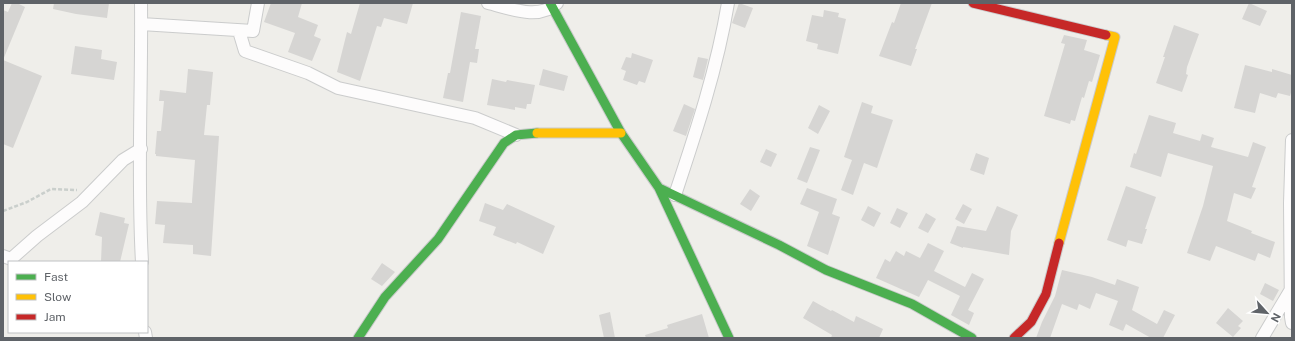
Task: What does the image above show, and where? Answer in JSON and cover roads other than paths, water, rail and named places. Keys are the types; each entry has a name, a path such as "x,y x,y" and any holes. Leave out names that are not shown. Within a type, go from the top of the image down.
{"street":[{"path":"141,3 140,211 142,261"},
{"path":"141,24 253,31 258,3"},
{"path":"488,3 524,12 538,12 553,5 621,133 659,188 729,338"},
{"path":"675,195 704,108 723,36 728,3"},
{"path":"973,3 1115,37 1046,294 1031,322 1014,338"},
{"path":"239,30 245,51 308,73 338,88 475,118 516,135 534,133 621,133"},
{"path":"358,338 385,297 438,239 504,144 516,135"},
{"path":"1292,140 1290,203 1292,323"},
{"path":"11,259 37,236 82,202 123,160 141,149"},
{"path":"659,188 779,245 826,270 912,304 972,338"},
{"path":"1262,338 1291,291"}]}
